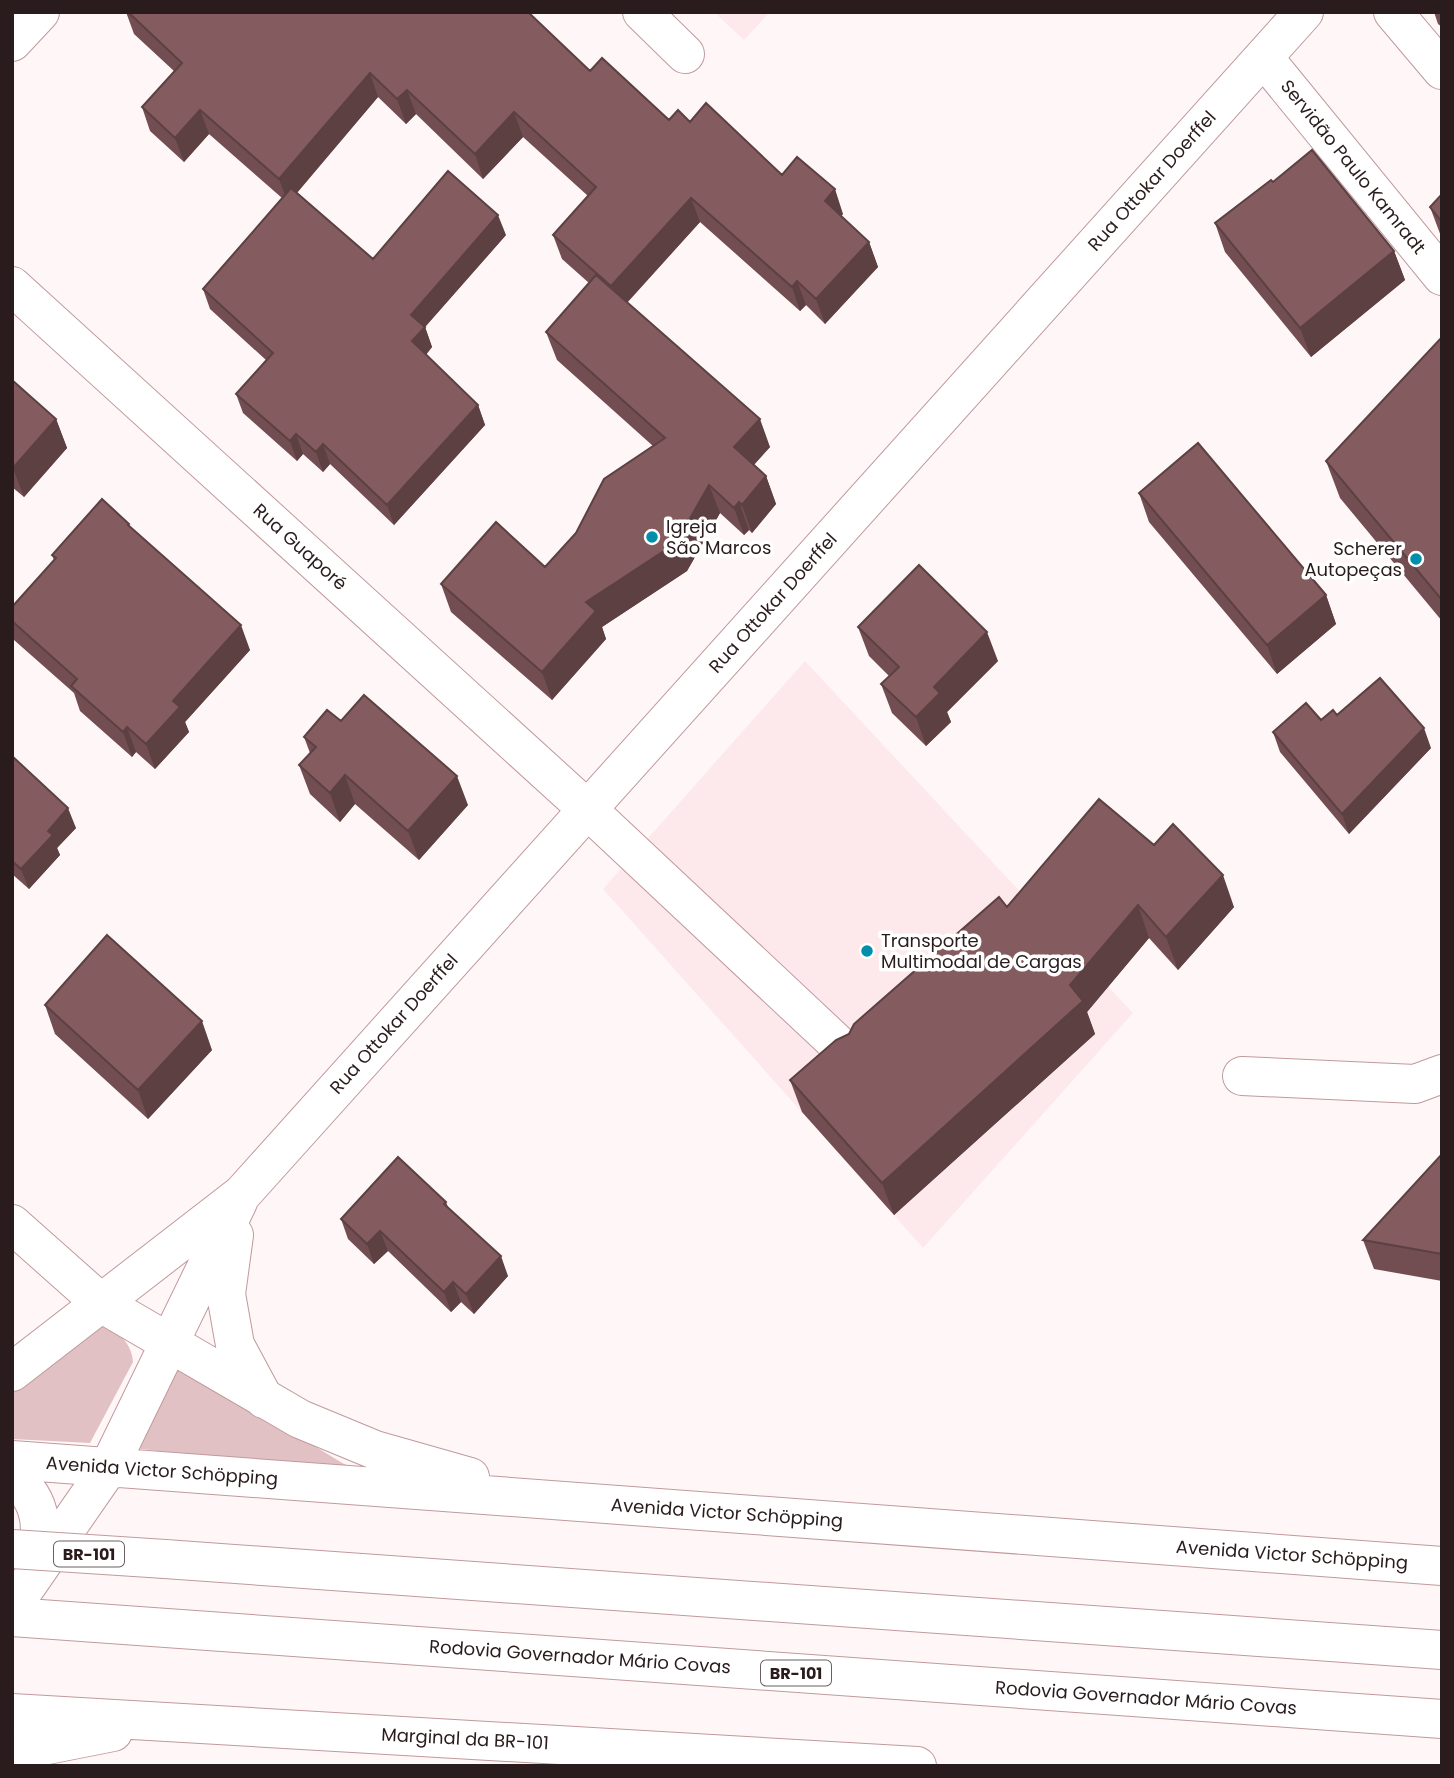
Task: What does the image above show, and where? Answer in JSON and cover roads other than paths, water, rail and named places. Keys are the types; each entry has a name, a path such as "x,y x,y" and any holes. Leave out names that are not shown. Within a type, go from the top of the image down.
{"main road":[{"path":"12,42 40,12"},
{"path":"642,12 685,54"},
{"name":"Rua Ottokar Doerffel","path":"12,1372 27,1354 101,1303 242,1194 1304,12"},
{"path":"1393,12 1442,70"},
{"name":"Servidão Paulo Kamradt","path":"1264,58 1442,276"},
{"name":"Rua Guaporé","path":"12,285 587,809 845,1051"},
{"path":"1242,1076 1415,1084 1442,1074"},
{"path":"242,1194 229,1257 226,1294 235,1345 264,1399"},
{"name":"Rua Ottokar Doerffel","path":"12,1607 24,1560 108,1467 242,1194"},
{"path":"12,1224 101,1303 300,1419 375,1450 448,1472 598,1504"},
{"name":"Avenida Victor Schöpping","path":"12,1460 1442,1566"},
{"path":"12,1476 31,1497 40,1515 42,1536 24,1560"},
{"name":"BR-101","path":"24,1560 165,1559 1442,1650"},
{"name":"Rodovia Governador Mário Covas","path":"12,1617 1442,1719"},
{"name":"Marginal da BR-101","path":"12,1713 917,1766"},
{"path":"12,1752 166,1721"}],"place":[{"name":"Igreja São Marcos","path":"652,537"},
{"name":"Scherer Autopeças","path":"1416,559"},
{"name":"Transporte Multimodal de Cargas","path":"867,951"}]}
